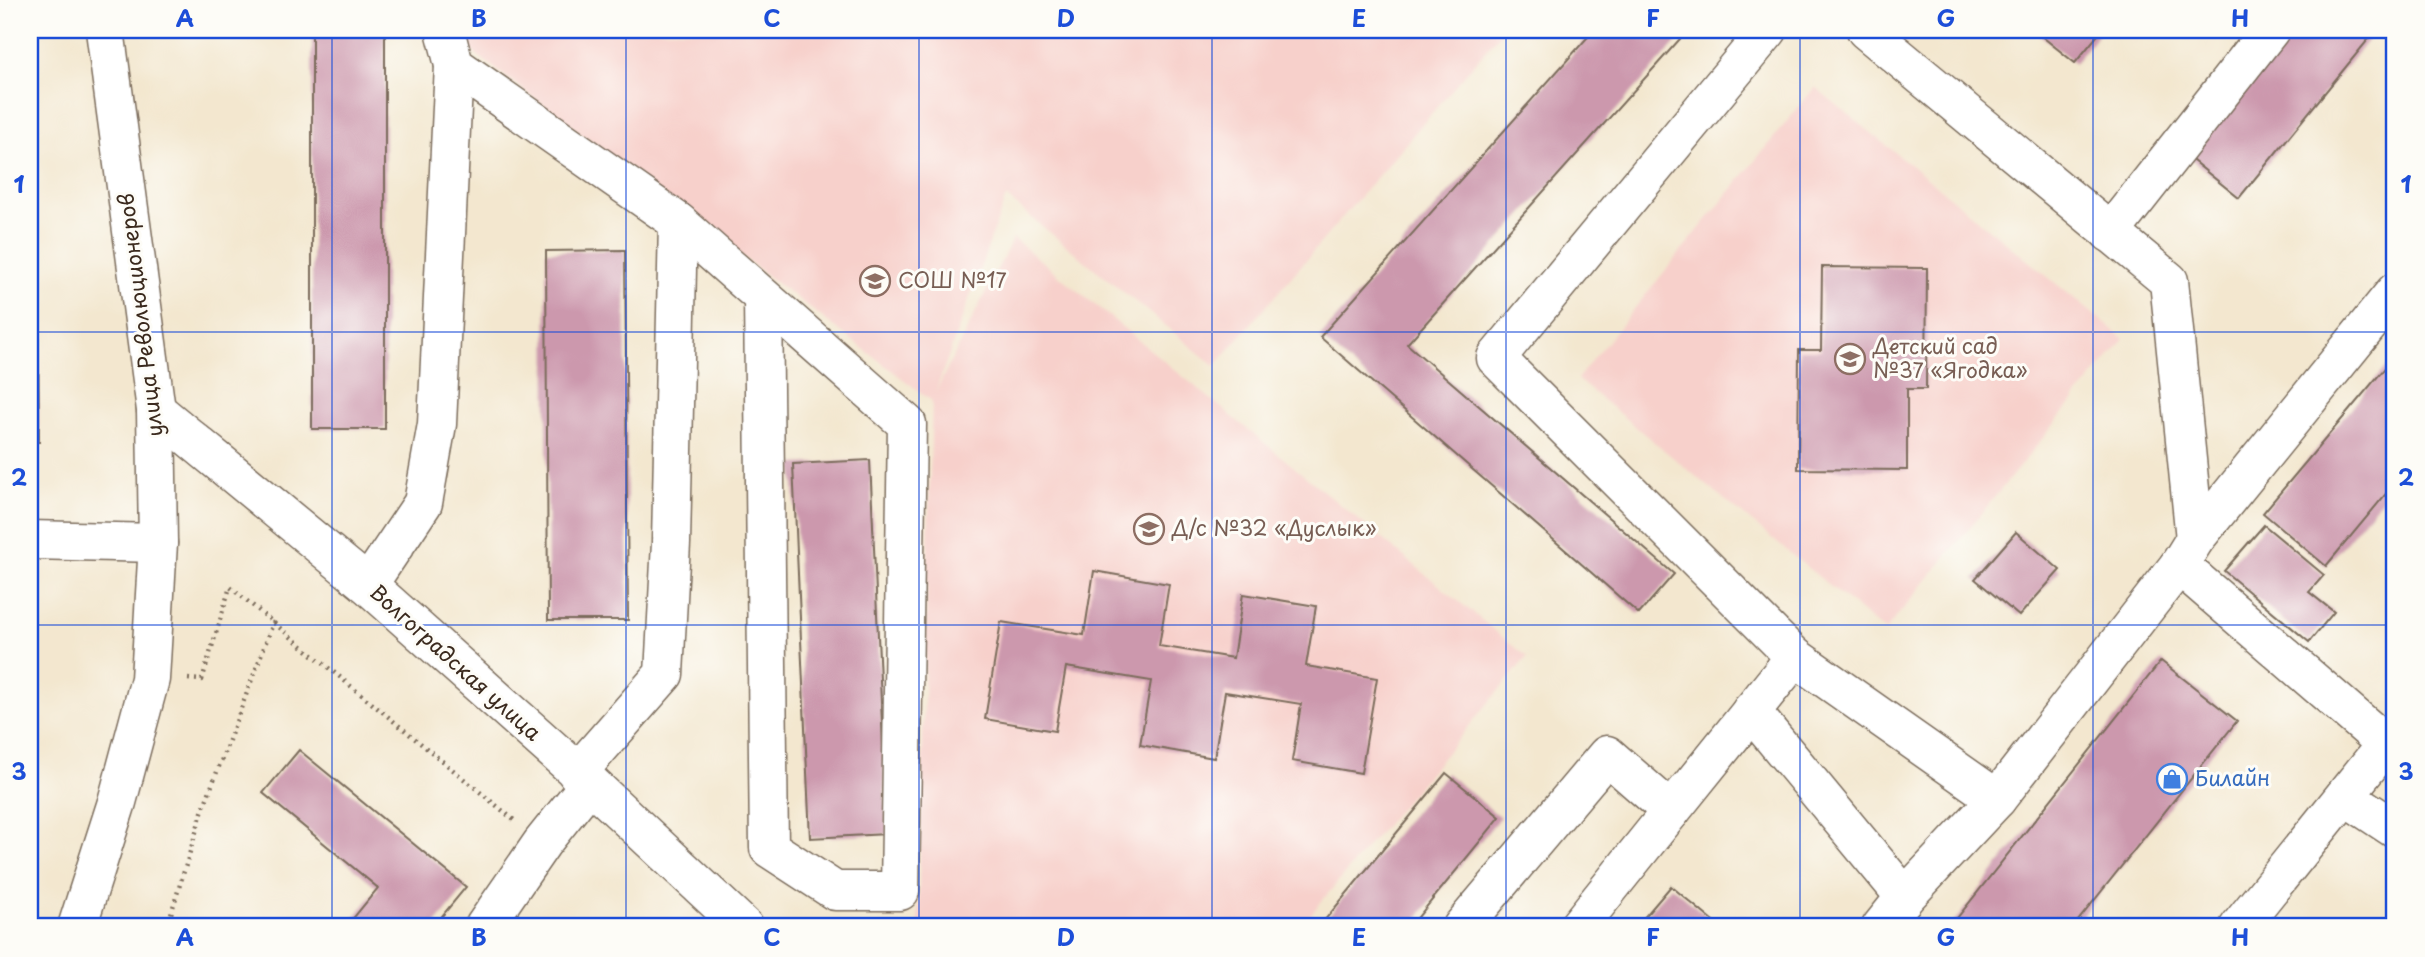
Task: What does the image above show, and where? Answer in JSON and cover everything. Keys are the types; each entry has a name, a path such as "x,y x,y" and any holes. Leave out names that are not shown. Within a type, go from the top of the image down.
{"street":[{"name":"улица Революционеров","path":"77,927 117,802 150,678 158,544 156,410 104,30"},
{"path":"1768,30 1496,358 1795,657 1997,799"},
{"path":"1866,30 2169,281 2187,552 2391,739 2239,927"},
{"path":"2110,233 2270,30"},
{"path":"450,47 678,222 907,424 900,891 835,891 769,848 763,297"},
{"path":"368,585 423,503 437,424 450,47"},
{"path":"484,927 584,778 664,674 671,543 678,222"},
{"path":"1881,927 1905,897 1997,799 2187,552 2395,292"},
{"name":"Волгоградская улица","path":"156,410 368,585 584,778 744,927"},
{"path":"30,540 158,544"},
{"path":"1578,927 1795,657"},
{"path":"1751,711 1905,897"},
{"path":"1462,927 1607,755 1671,811"},
{"path":"2345,796 2395,829"}],"path":[{"path":"150,678 202,680 230,587 542,843"},
{"path":"167,927 203,809 274,621"}],"shaded area":[{"path":"461,30 1503,30 1215,366 1006,197 935,393 1013,238 1527,657 1300,927 918,927 932,401 468,48"},
{"name":"Детский сад №37 «Ягодка»","path":"1815,87 2124,339 1885,631 1577,379"}],"building":[{"path":"312,30 385,30 385,429 312,429"},
{"path":"1594,30 1688,30 1407,344 1674,574 1639,614 1320,337"},
{"path":"2034,30 2102,30 2075,63"},
{"path":"2290,30 2376,30 2239,198 2187,156"},
{"path":"625,250 628,620 548,620 546,251"},
{"path":"1822,267 1927,268 1926,389 1907,389 1907,470 1798,469 1799,350 1821,350"},
{"path":"30,300 38,300 39,442 30,442"},
{"path":"2395,356 2395,483 2326,566 2263,513"},
{"path":"870,460 887,834 810,838 793,464"},
{"path":"2264,525 2324,575 2309,592 2334,612 2309,642 2224,571"},
{"path":"2016,532 2060,570 2019,616 1975,579"},
{"path":"1094,571 1169,584 1159,646 1233,658 1243,594 1316,606 1306,666 1377,678 1361,773 1292,761 1301,704 1225,692 1214,758 1140,745 1151,681 1066,667 1055,731 985,719 1001,622 1084,635"},
{"path":"2161,661 2237,721 2073,927 1950,927"},
{"path":"299,750 466,887 433,927 346,927 378,888 263,793"},
{"path":"1446,773 1500,817 1410,927 1319,927"},
{"path":"1671,886 1720,927 1636,927"}],"place":[{"name":"СОШ №17","path":"875,281"},
{"name":"Детский сад №37 «Ягодка»","path":"1850,359"},
{"name":"Д/с №32 «Дуслык»","path":"1149,529"},
{"name":"Билайн","path":"2172,779"}]}
